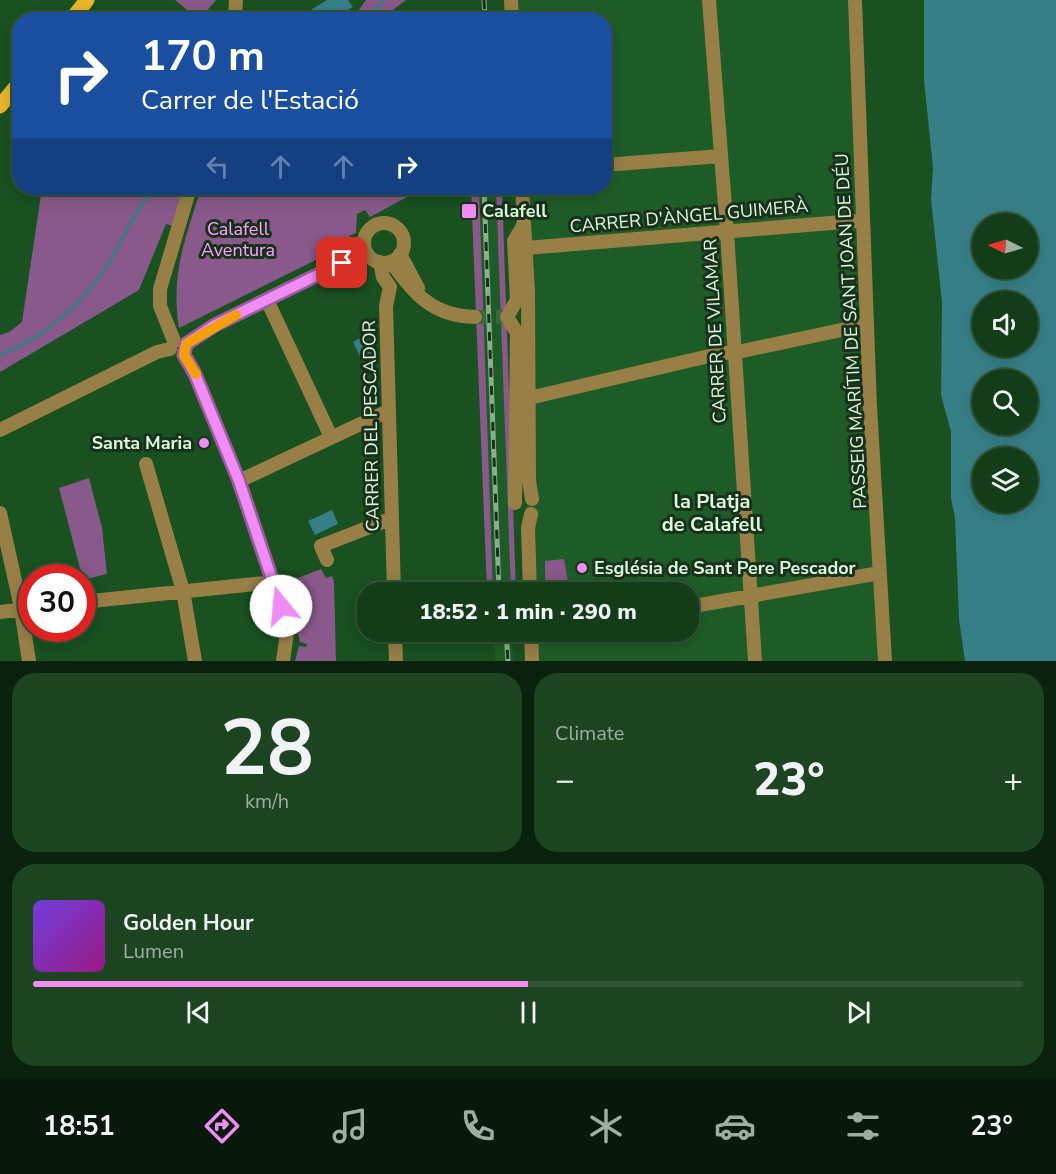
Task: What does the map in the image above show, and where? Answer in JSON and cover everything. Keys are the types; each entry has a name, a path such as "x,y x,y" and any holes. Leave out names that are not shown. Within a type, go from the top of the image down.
{"main road":[{"path":"77,12 87,0"},
{"path":"0,106 12,92"}],"street":[{"name":"CARRER DE VILAMAR","path":"709,0 727,232 733,353 755,661"},
{"name":"PASSEIG MARÍTIM DE SANT JOAN DE DÉU","path":"855,0 862,87 870,406 885,661"},
{"path":"612,164 721,156"},
{"path":"188,195 160,289 160,306 179,347 195,374 239,481 274,582 287,633 283,661"},
{"path":"522,195 526,248 529,480 516,512 527,519 530,582"},
{"name":"CARRER D'ÀNGEL GUIMERÀ","path":"526,248 855,221"},
{"path":"384,223 393,226 402,235 390,259 370,258 365,251 364,242 368,231 384,223"},
{"path":"523,499 517,333 507,316 517,300 514,241 524,224"},
{"path":"0,429 149,356 179,347 215,325 365,251"},
{"path":"390,259 414,292 427,302 457,316 476,317"},
{"name":"CARRER DEL PESCADOR","path":"390,259 383,277 390,287 386,300 393,582"},
{"path":"267,300 331,437"},
{"path":"529,398 722,353 733,353 860,326"},
{"path":"239,481 388,411"},
{"path":"146,464 183,591 195,661"},
{"path":"0,513 18,579"},
{"path":"327,560 321,546 390,519"},
{"path":"699,605 874,574"},
{"path":"96,600 274,582"},
{"path":"0,612 18,610"},
{"path":"29,642 30,661"},
{"path":"395,642 396,661"},
{"path":"531,642 532,661"}],"shaded area":[{"path":"512,0 855,0 885,661 532,661 531,642 699,642 699,582 530,582 518,195 612,195 612,12 513,12"},
{"path":"479,195 496,195 511,582 493,582"},
{"path":"494,642 512,642 513,661 495,661"}],"green space":[{"path":"175,0 216,0 206,12 189,12"},
{"path":"366,0 406,0 390,12 356,12"},
{"path":"41,195 184,195 173,226 166,224 139,290 0,372 0,335 9,332 22,322"},
{"name":"Calafell Aventura","path":"199,195 408,195 370,217 365,210 357,214 356,233 349,236 352,242 179,328 178,273"},
{"path":"471,195 479,195 493,582 487,582"},
{"path":"496,195 502,195 516,582 511,582"},
{"path":"89,478 102,528 107,574 96,577 96,564 79,564 59,488"},
{"path":"564,559 568,582 545,582 545,561"},
{"path":"321,569 326,578 332,576 334,581 336,661 295,661 299,646 306,647 307,644 300,642 285,583"}],"water":[{"path":"327,0 348,0 353,7 344,12 309,11"},
{"path":"924,0 1056,0 1056,661 965,661 959,619 955,518 951,498 951,432 941,395 942,302 931,199 933,168 924,80"},
{"path":"365,335 378,361 366,368 353,342"},
{"path":"332,510 338,524 315,535 308,521"}],"waterway":[{"path":"373,12 384,0"},
{"path":"0,354 31,340 73,307 106,267 149,195"}],"tunnel":[{"path":"475,317 507,317"}],"railway":[{"path":"484,0 485,12"},
{"path":"484,195 499,582"},
{"path":"507,642 508,661"}],"slow traffic":[{"path":"196,374 184,355 187,350 186,344 215,325 236,315"}],"place":[{"name":"Calafell","path":"469,211"},
{"name":"Santa Maria","path":"204,443"},
{"name":"Església de Sant Pere Pescador","path":"582,568"}],"district":[{"name":"la Platja de Calafell","path":"712,512"}],"route":[{"path":"281,606 265,552 239,481 191,363 184,355 187,350 186,344 215,325 342,263"}]}
